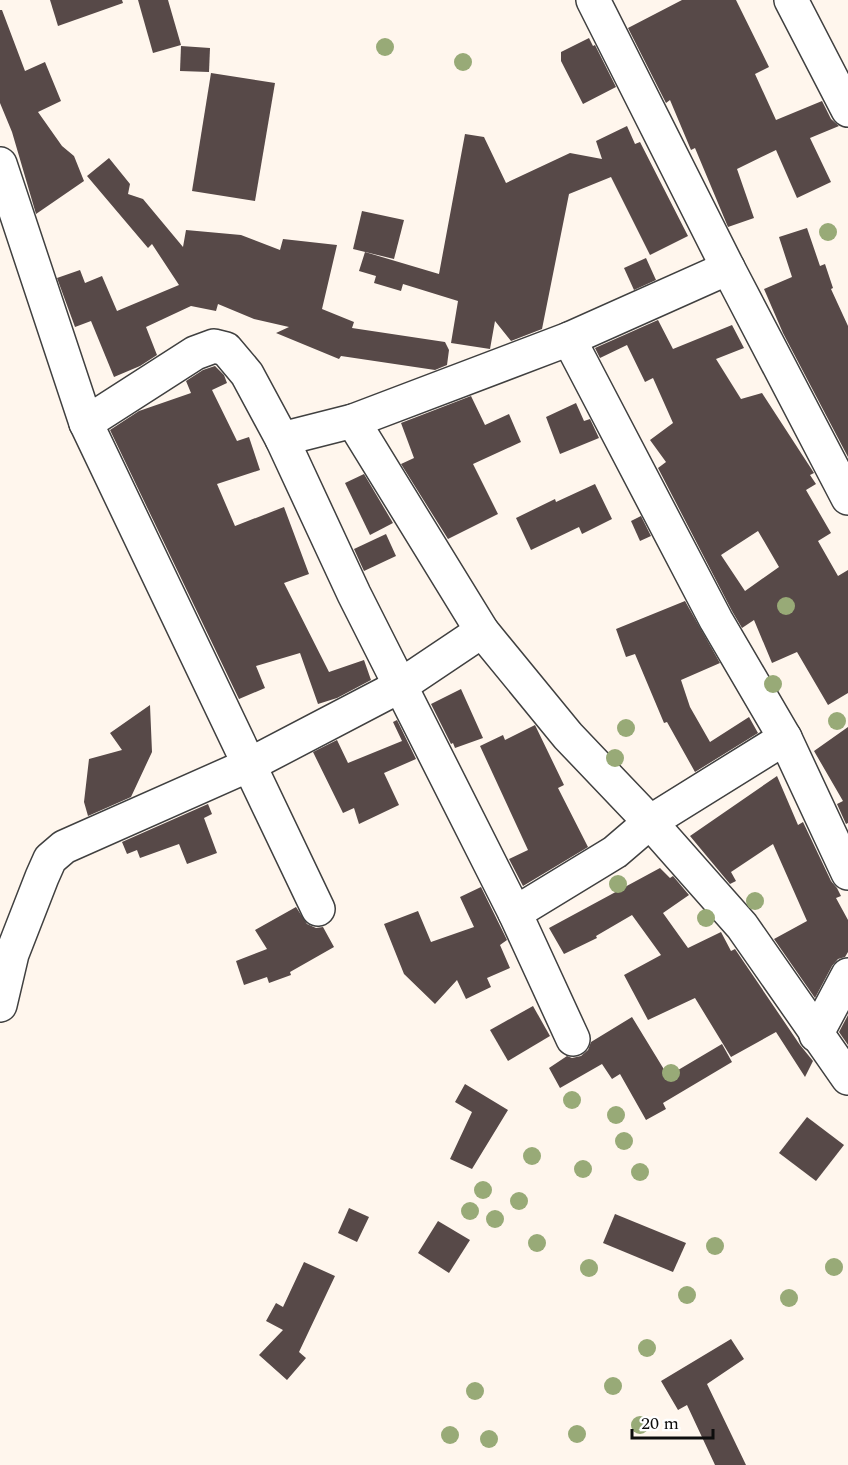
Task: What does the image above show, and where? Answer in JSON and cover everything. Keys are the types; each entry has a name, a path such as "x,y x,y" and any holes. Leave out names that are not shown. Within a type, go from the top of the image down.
{"street":[{"path":"593,0 728,268 848,498"},
{"path":"791,0 848,110"},
{"path":"0,164 86,423 318,909"},
{"path":"282,439 353,421 569,339 728,268"},
{"path":"569,339 716,620 785,738 848,873"},
{"path":"86,423 195,353 214,346 226,349 247,374 282,439 354,594 515,913 573,1039"},
{"path":"353,421 482,631 568,736 650,822 742,926 848,1078"},
{"path":"0,1005 12,954 50,859 64,847 249,765 400,686 482,631"},
{"path":"515,913 615,852 650,822 785,738"},
{"path":"816,1035 848,975"}],"building":[{"path":"50,0 122,0 123,3 58,26"},
{"path":"138,0 168,0 181,45 153,53"},
{"path":"682,0 736,0 769,67 755,74 776,120 822,101 831,119 839,126 810,138 831,182 797,198 776,150 737,169 754,218 728,227 695,148 691,150 670,100 666,103 628,28"},
{"path":"0,10 2,10 25,71 45,62 61,101 38,112 62,146 74,156 84,181 36,214 12,132 0,103"},
{"path":"589,38 593,46 595,45 616,87 583,104 561,61 561,52"},
{"path":"181,46 210,48 209,72 180,71"},
{"path":"211,73 275,83 255,201 192,191"},
{"path":"627,126 635,144 640,142 688,236 650,255 611,177 569,194 542,329 511,341 495,321 490,349 451,343 458,301 403,284 401,291 374,283 376,276 359,271 365,252 439,274 465,134 484,137 506,183 570,153 602,159 596,141"},
{"path":"109,158 130,184 128,194 143,199 183,247 186,230 241,235 280,250 283,239 337,245 322,309 354,322 352,328 445,342 449,350 447,365 435,370 341,356 339,359 276,333 289,327 254,319 218,304 216,311 191,306 146,327 157,355 140,366 114,377 91,321 75,327 57,278 80,270 85,283 102,276 117,311 179,285 152,244 148,248 87,176"},
{"path":"362,211 404,220 394,259 353,249"},
{"path":"807,228 820,266 825,264 833,288 831,289 848,326 848,457 783,333 764,289 792,277 779,237"},
{"path":"646,258 656,280 634,290 624,268"},
{"path":"658,320 673,349 732,325 744,348 716,359 741,399 762,393 814,473 810,475 816,484 806,490 831,533 818,541 838,576 848,570 848,693 828,705 797,652 772,663 754,620 742,628 658,468 666,462 650,440 673,423 653,378 645,382 627,345 600,358 595,348","holes":["758,531 779,567 745,591 721,555"]},
{"path":"215,366 224,375 227,383 212,390 237,441 249,437 260,470 217,484 235,526 284,507 309,574 284,583 329,672 364,660 371,680 337,698 318,704 300,653 256,666 265,688 239,699 110,430 139,411 191,393 186,381 203,370"},
{"path":"471,396 485,425 509,414 521,442 473,464 498,514 448,539 401,464 414,458 401,423"},
{"path":"576,403 584,421 590,419 599,438 560,454 546,417"},
{"path":"364,474 393,523 370,535 345,483"},
{"path":"595,484 612,519 582,534 579,527 531,550 516,518 555,499 556,502"},
{"path":"641,516 651,536 640,541 631,521"},
{"path":"386,534 396,556 364,571 354,549"},
{"path":"685,601 720,663 681,680 690,707 710,742 749,717 758,733 695,772 667,722 664,723 635,654 626,657 616,629"},
{"path":"461,689 483,738 455,748 431,704"},
{"path":"150,705 152,752 131,797 88,816 84,802 89,759 122,750 110,733"},
{"path":"397,720 416,759 384,773 399,805 359,824 354,808 343,813 313,752 337,740 348,763 402,741 393,722"},
{"path":"535,725 564,785 558,788 588,847 523,886 509,859 528,850 480,746 503,735 505,740"},
{"path":"848,727 848,823 846,824 837,804 843,801 814,751"},
{"path":"777,776 798,825 803,822 831,881 841,896 836,898 848,920 848,952 832,966 815,998 774,939 807,921 773,844 731,872 736,881 730,884 690,836"},
{"path":"208,804 212,814 204,818 217,853 187,864 179,844 140,858 137,850 127,854 122,842"},
{"path":"660,868 670,878 673,876 689,895 663,913 688,948 721,932 731,951 735,949 813,1061 805,1077 776,1032 731,1057 695,998 648,1020 624,975 661,955 632,915 596,936 597,938 564,954 549,928"},
{"path":"481,887 507,940 500,945 510,968 487,978 491,987 466,999 457,980 435,1004 404,974 384,924 418,911 431,942 474,927 460,897"},
{"path":"296,907 307,924 316,928 323,927 334,947 290,972 291,975 269,983 267,977 244,985 236,961 267,949 255,930"},
{"path":"533,1006 550,1036 508,1061 490,1030"},
{"path":"848,1015 848,1045 839,1032"},
{"path":"632,1017 668,1076 722,1044 732,1062 663,1103 666,1109 646,1120 620,1074 612,1079 602,1064 560,1088 549,1068 567,1056 572,1058 581,1056 588,1050 591,1042"},
{"path":"465,1084 508,1110 472,1169 450,1159 472,1112 455,1102"},
{"path":"807,1117 844,1145 816,1181 779,1153"},
{"path":"349,1208 369,1217 357,1242 338,1233"},
{"path":"615,1214 686,1243 673,1272 603,1243"},
{"path":"438,1221 470,1240 449,1273 418,1253"},
{"path":"304,1262 335,1276 299,1352 306,1358 287,1380 259,1355 283,1330 266,1321 276,1303 283,1307"},
{"path":"731,1339 744,1359 707,1384 746,1465 715,1465 687,1405 678,1410 661,1381"}]}
